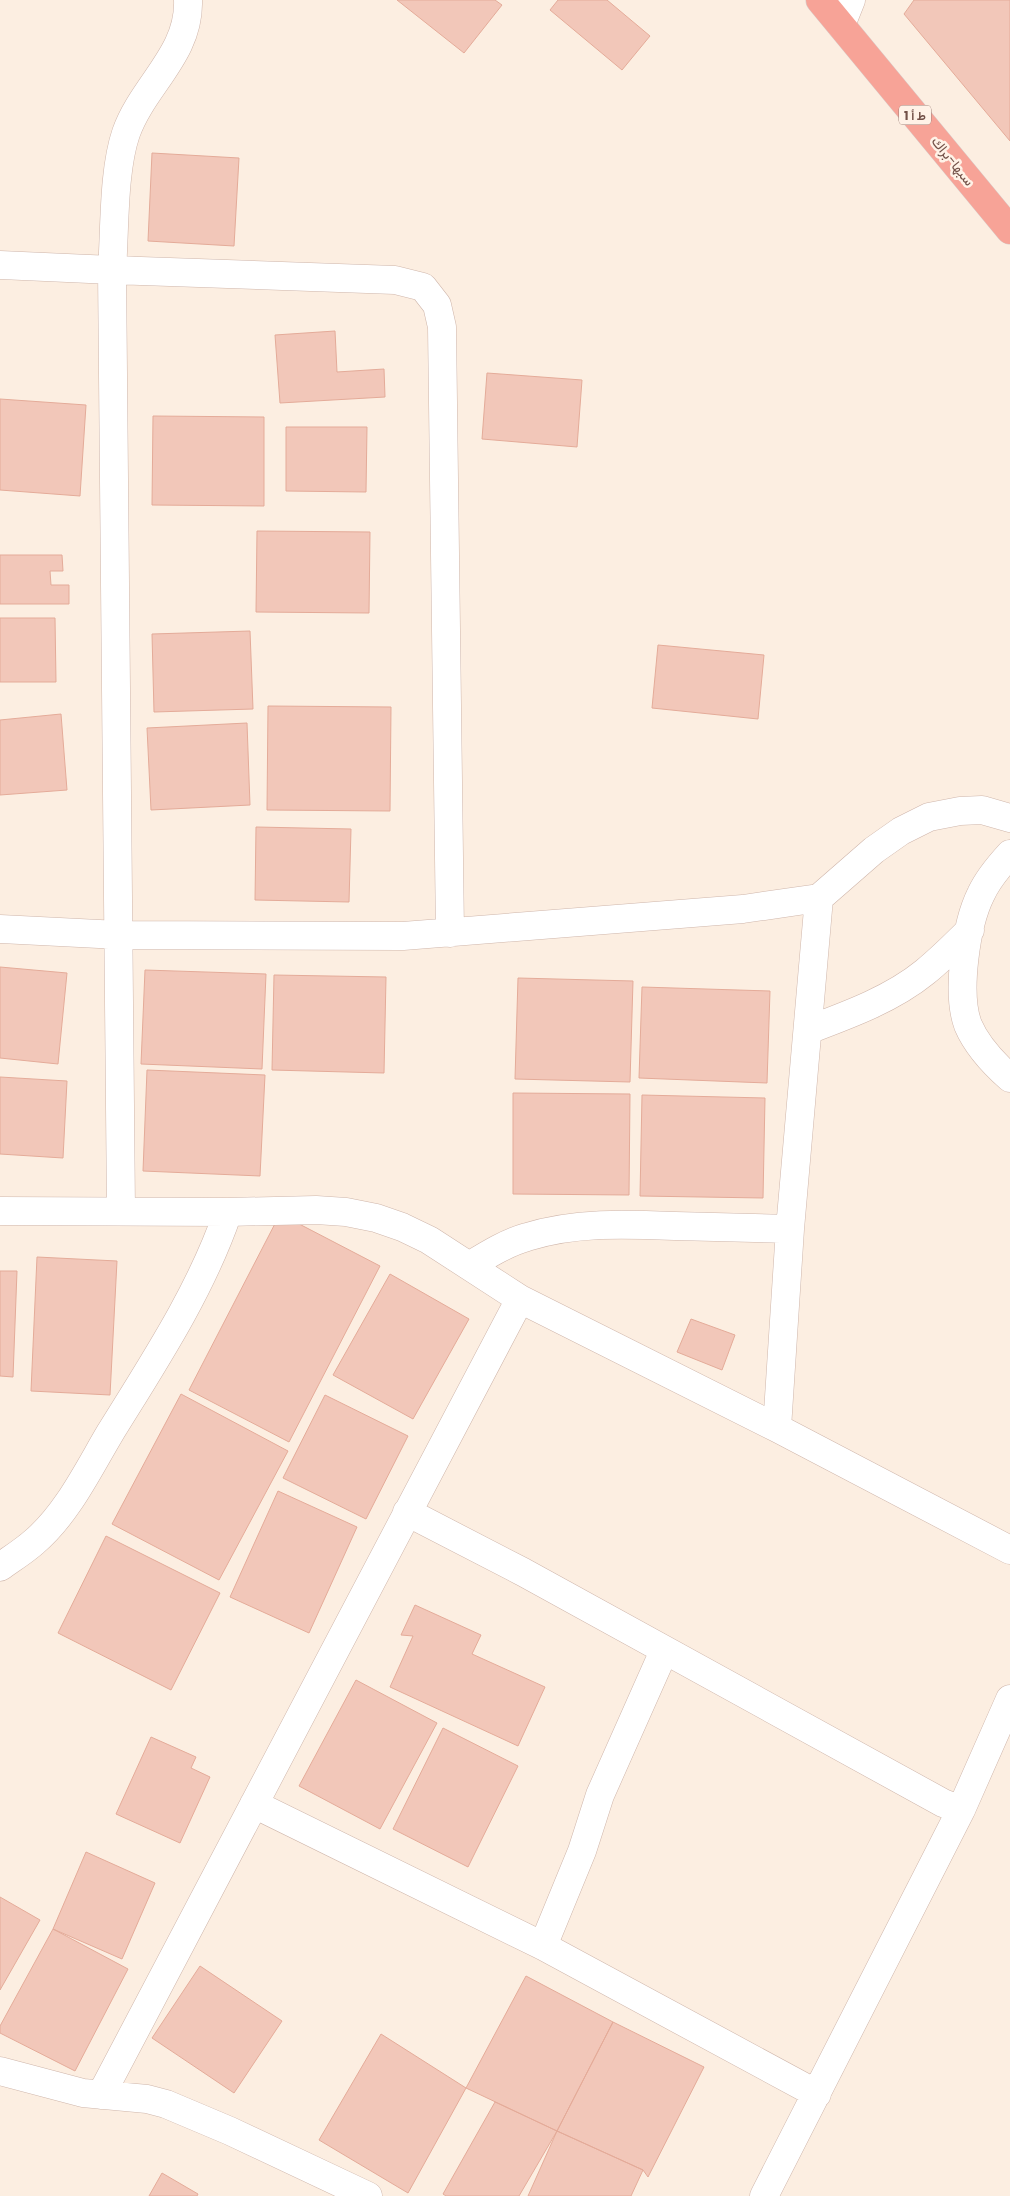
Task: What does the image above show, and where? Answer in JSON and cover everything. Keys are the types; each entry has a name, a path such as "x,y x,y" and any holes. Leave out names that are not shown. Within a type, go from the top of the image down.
{"highway":[{"name":"سبها-براك","path":"820,0 1010,230"}],"street":[{"path":"122,1211 112,270 120,161 126,134 145,94 181,41 188,20 188,0"},
{"path":"841,25 851,0"},
{"path":"0,265 394,280 423,287 437,305 442,327 450,932"},
{"path":"0,929 119,935 403,936 743,909 819,898 874,850 901,831 929,818 960,811 982,810 1010,818"},
{"path":"1010,854 989,879 980,896 970,930 962,984 968,1024 981,1049 1010,1078"},
{"path":"776,1428 790,1229 819,898"},
{"path":"808,1030 840,1018 908,984 925,972 970,930"},
{"path":"0,1211 228,1212 316,1210 346,1212 376,1218 402,1227 422,1237 520,1299 776,1428 1010,1550"},
{"path":"0,1566 35,1542 57,1517 75,1492 159,1354 200,1281 218,1243 228,1212"},
{"path":"469,1266 506,1245 526,1237 596,1224 790,1229"},
{"path":"101,2095 520,1299"},
{"path":"407,1512 523,1572 943,1803 962,1810"},
{"path":"543,1946 582,1851 600,1795 664,1651"},
{"path":"764,2196 962,1810 1010,1699"},
{"path":"254,1804 543,1946 817,2094"},
{"path":"0,2071 83,2093 147,2099 166,2104 230,2131 368,2196"}],"building":[{"path":"397,0 495,0 502,5 464,53"},
{"path":"558,0 607,0 650,36 622,70 550,10"},
{"path":"914,0 1010,0 1010,141 904,14"},
{"path":"152,153 239,158 234,246 148,241"},
{"path":"335,331 337,372 384,369 385,397 280,403 275,335"},
{"path":"487,373 582,380 577,447 482,439"},
{"path":"0,399 86,405 80,496 0,490"},
{"path":"153,416 264,417 264,506 152,505"},
{"path":"286,427 367,427 366,492 286,491"},
{"path":"257,531 370,532 369,613 256,612"},
{"path":"0,555 62,555 63,571 50,571 51,585 69,585 69,604 0,604"},
{"path":"0,618 55,618 56,682 0,682"},
{"path":"250,631 253,709 154,712 152,634"},
{"path":"658,645 764,655 758,719 652,708"},
{"path":"268,706 391,707 390,811 267,810"},
{"path":"61,714 67,790 0,795 0,720"},
{"path":"247,723 250,805 151,810 147,728"},
{"path":"256,827 351,829 349,902 255,900"},
{"path":"0,967 67,973 58,1064 0,1058"},
{"path":"145,970 266,974 262,1069 141,1064"},
{"path":"274,975 386,977 384,1073 272,1070"},
{"path":"518,978 633,981 630,1082 515,1079"},
{"path":"642,987 770,991 767,1083 639,1078"},
{"path":"147,1070 265,1075 260,1176 143,1171"},
{"path":"0,1077 67,1081 63,1158 0,1154"},
{"path":"513,1093 630,1094 629,1195 513,1194"},
{"path":"642,1095 765,1098 763,1198 640,1196"},
{"path":"280,1214 380,1266 289,1442 189,1390"},
{"path":"37,1257 117,1261 110,1395 31,1391"},
{"path":"0,1271 17,1271 13,1377 0,1376"},
{"path":"390,1274 469,1319 413,1419 333,1375"},
{"path":"691,1319 735,1335 722,1370 677,1352"},
{"path":"181,1394 288,1451 219,1580 112,1524"},
{"path":"325,1395 408,1436 366,1519 283,1478"},
{"path":"278,1491 357,1527 309,1633 230,1597"},
{"path":"106,1536 220,1593 171,1690 58,1633"},
{"path":"415,1605 481,1635 472,1654 545,1687 518,1746 390,1687 413,1636 401,1635"},
{"path":"356,1680 437,1723 380,1829 299,1786"},
{"path":"443,1728 518,1766 468,1867 393,1829"},
{"path":"151,1737 196,1757 191,1768 210,1777 180,1843 116,1814"},
{"path":"86,1852 155,1883 122,1959 53,1929"},
{"path":"0,1897 40,1920 0,1990"},
{"path":"53,1929 128,1969 75,2071 0,2033 0,2026"},
{"path":"200,1966 282,2021 234,2093 152,2038"},
{"path":"526,1976 613,2022 557,2131 466,2088"},
{"path":"613,2022 704,2067 648,2177 643,2170 557,2131"},
{"path":"381,2034 466,2088 408,2193 319,2140"},
{"path":"495,2102 557,2131 519,2196 446,2196 443,2194"},
{"path":"557,2131 643,2170 631,2196 528,2196"},
{"path":"162,2173 198,2194 197,2196 149,2196"}]}
